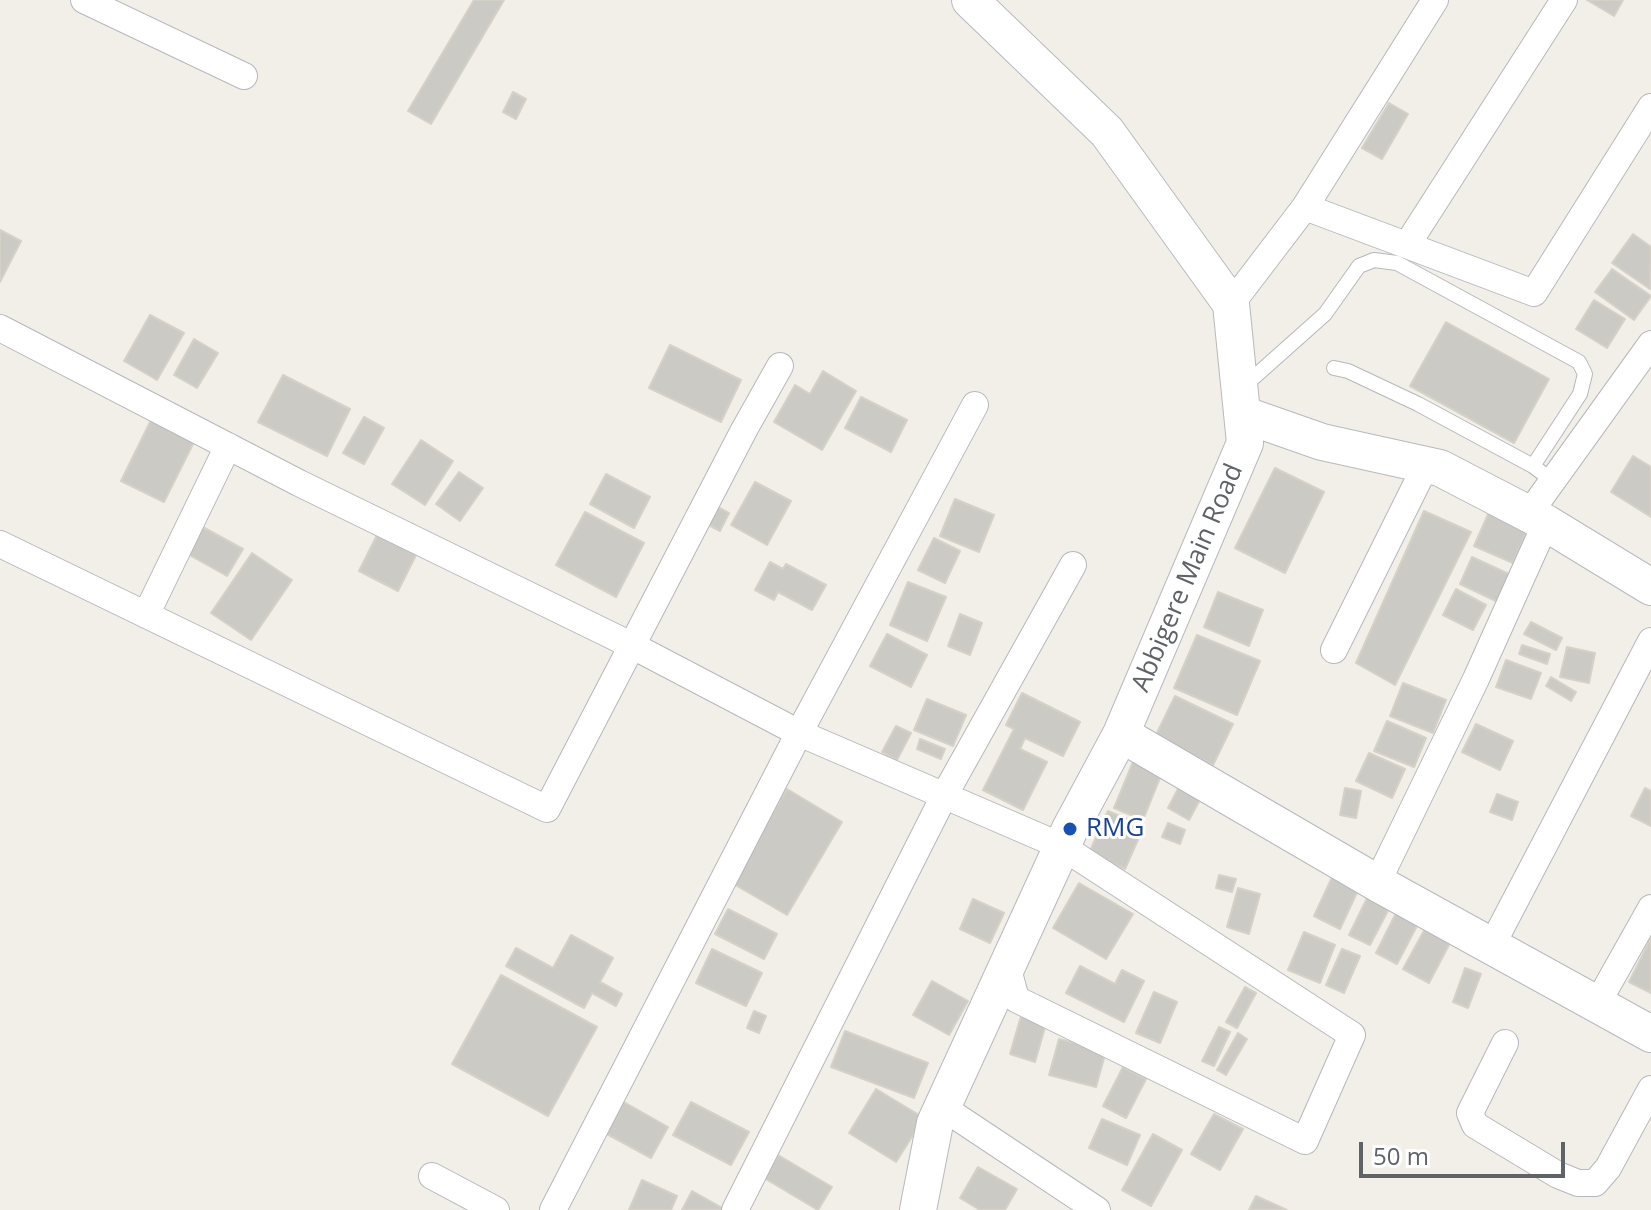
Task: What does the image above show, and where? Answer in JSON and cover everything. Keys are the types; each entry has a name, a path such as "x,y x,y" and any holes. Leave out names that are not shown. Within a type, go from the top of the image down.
{"main road":[{"name":"Abbigere Main Road","path":"918,1210 935,1123 1061,846 1121,734 1245,443 1231,304 1107,132 970,0"},
{"path":"1241,402 1322,442 1440,468 1537,519 1651,587"},
{"path":"1121,734 1377,883 1651,1034"}],"street":[{"path":"84,0 244,76"},
{"path":"1231,304 1305,207 1435,0"},
{"path":"1407,245 1564,0"},
{"path":"1305,207 1534,293 1651,107"},
{"path":"0,328 228,446 633,646 799,733 1061,846 1352,1035 1305,1141 1016,999 1007,965"},
{"path":"1377,883 1476,679 1537,519 1543,473 1651,344"},
{"path":"0,544 547,809 780,366"},
{"path":"553,1210 799,733 975,405"},
{"path":"146,615 228,446"},
{"path":"1334,650 1426,465"},
{"path":"735,1210 944,796 1073,565"},
{"path":"1492,945 1651,641"},
{"path":"1597,1004 1651,908"},
{"path":"1505,1043 1470,1113 1475,1125 1558,1175 1578,1183 1595,1183 1608,1168 1651,1089"},
{"path":"942,1107 1097,1210"},
{"path":"432,1176 496,1210"}],"lane":[{"path":"1241,402 1325,314 1359,266 1374,260 1397,263 1579,362 1585,374 1580,394 1543,473 1418,404 1348,371 1334,368"}],"building":[{"path":"474,0 504,0 431,124 408,111"},
{"path":"1587,0 1623,0 1614,16"},
{"path":"513,92 526,99 516,119 503,112"},
{"path":"1389,103 1408,114 1382,159 1362,148"},
{"path":"0,230 21,241 0,282"},
{"path":"1633,234 1651,247 1650,289 1612,263"},
{"path":"1612,269 1651,296 1634,320 1595,292"},
{"path":"1594,300 1625,319 1607,348 1576,329"},
{"path":"150,315 184,333 157,380 124,361"},
{"path":"1446,322 1549,379 1514,443 1410,386"},
{"path":"194,339 218,353 197,388 174,375"},
{"path":"670,345 741,380 721,422 649,388"},
{"path":"823,371 856,391 822,450 774,422 795,385 810,394"},
{"path":"283,375 350,409 327,456 258,422"},
{"path":"861,397 907,420 891,452 845,428"},
{"path":"153,416 196,438 164,502 121,481"},
{"path":"364,417 384,428 364,464 343,453"},
{"path":"421,440 453,461 425,505 392,484"},
{"path":"1633,456 1651,467 1651,517 1611,492"},
{"path":"1275,468 1324,492 1285,573 1235,548"},
{"path":"459,472 483,488 460,521 436,504"},
{"path":"606,474 650,497 634,528 590,504"},
{"path":"755,482 791,501 767,545 731,525"},
{"path":"955,499 994,515 979,552 940,536"},
{"path":"713,504 729,513 720,531 703,522"},
{"path":"1490,510 1529,527 1513,563 1474,546"},
{"path":"1424,511 1471,532 1395,685 1356,663"},
{"path":"585,512 644,543 616,597 556,565"},
{"path":"199,525 243,549 227,576 184,552"},
{"path":"379,531 418,551 398,591 359,571"},
{"path":"934,538 960,551 945,583 918,570"},
{"path":"252,553 292,580 251,640 211,613"},
{"path":"1472,557 1511,575 1498,602 1460,584"},
{"path":"770,562 783,569 786,564 826,585 812,610 778,592 774,600 755,590"},
{"path":"908,582 946,597 927,641 890,625"},
{"path":"1456,589 1486,605 1473,630 1443,615"},
{"path":"1218,592 1263,610 1249,646 1204,627"},
{"path":"960,614 982,623 970,655 948,646"},
{"path":"1531,622 1562,638 1556,650 1524,634"},
{"path":"887,634 927,655 911,687 870,666"},
{"path":"1197,635 1260,661 1237,715 1174,688"},
{"path":"1522,645 1550,654 1547,664 1519,654"},
{"path":"1567,647 1595,653 1589,683 1560,677"},
{"path":"1506,660 1541,673 1531,699 1496,687"},
{"path":"1551,677 1576,692 1571,701 1546,686"},
{"path":"1403,683 1446,700 1433,733 1390,716"},
{"path":"1022,693 1080,722 1063,756 1025,738 1020,749 1047,762 1023,810 983,790 1014,729 1006,725"},
{"path":"1175,696 1233,724 1213,765 1155,737"},
{"path":"927,699 966,715 953,746 914,730"},
{"path":"1387,721 1426,738 1414,767 1374,751"},
{"path":"1476,724 1513,741 1500,770 1462,752"},
{"path":"896,726 911,733 897,760 882,752"},
{"path":"920,739 945,749 941,759 917,749"},
{"path":"1369,753 1405,769 1392,798 1356,781"},
{"path":"1133,762 1162,773 1143,820 1114,808"},
{"path":"1180,785 1202,796 1189,820 1168,808"},
{"path":"1345,788 1361,791 1356,818 1340,815"},
{"path":"1645,788 1651,791 1651,826 1631,816"},
{"path":"787,789 842,822 787,915 732,883"},
{"path":"1497,794 1518,802 1512,820 1490,812"},
{"path":"1108,811 1144,826 1125,869 1089,853"},
{"path":"1168,823 1185,830 1180,844 1162,837"},
{"path":"1334,873 1360,886 1340,929 1314,916"},
{"path":"1219,875 1236,879 1232,892 1216,888"},
{"path":"1079,883 1133,914 1106,959 1053,928"},
{"path":"1238,888 1260,894 1249,934 1227,927"},
{"path":"1370,892 1392,903 1370,945 1349,935"},
{"path":"973,899 1004,913 990,943 960,929"},
{"path":"728,909 777,934 764,959 715,934"},
{"path":"1397,911 1419,922 1397,964 1376,953"},
{"path":"1426,927 1451,941 1429,983 1403,969"},
{"path":"1304,932 1335,945 1320,983 1288,970"},
{"path":"571,935 613,958 600,982 622,994 616,1006 592,993 584,1008 506,966 516,948 553,968"},
{"path":"1651,938 1651,993 1629,982"},
{"path":"712,949 762,973 746,1006 696,983"},
{"path":"1342,949 1360,956 1344,993 1326,985"},
{"path":"1080,966 1115,984 1122,970 1144,981 1124,1022 1066,993"},
{"path":"1465,968 1481,974 1468,1008 1453,1002"},
{"path":"501,975 597,1027 548,1116 452,1064"},
{"path":"932,981 968,1001 949,1035 913,1015"},
{"path":"1245,987 1256,993 1237,1028 1226,1022"},
{"path":"1154,992 1177,1002 1160,1043 1136,1033"},
{"path":"754,1011 766,1016 759,1033 747,1028"},
{"path":"1021,1016 1046,1024 1035,1062 1010,1054"},
{"path":"1219,1027 1230,1032 1214,1066 1202,1061"},
{"path":"845,1031 928,1063 914,1098 831,1067"},
{"path":"1238,1033 1247,1039 1226,1075 1217,1070"},
{"path":"1059,1039 1106,1051 1096,1087 1049,1075"},
{"path":"1123,1067 1146,1079 1126,1118 1103,1106"},
{"path":"876,1089 924,1118 896,1162 849,1133"},
{"path":"622,1101 668,1127 651,1158 605,1133"},
{"path":"691,1102 749,1132 731,1165 673,1135"},
{"path":"1214,1114 1243,1129 1220,1170 1191,1154"},
{"path":"1102,1119 1140,1135 1127,1165 1089,1148"},
{"path":"1153,1134 1182,1150 1151,1206 1122,1190"},
{"path":"778,1155 832,1187 818,1210 764,1178"},
{"path":"978,1167 1017,1189 1005,1210 980,1210 960,1198"},
{"path":"642,1180 677,1196 671,1210 629,1210"},
{"path":"692,1191 726,1210 682,1210"},
{"path":"1256,1196 1287,1210 1249,1210"}],"place":[{"name":"RMG","path":"1070,829"}]}
